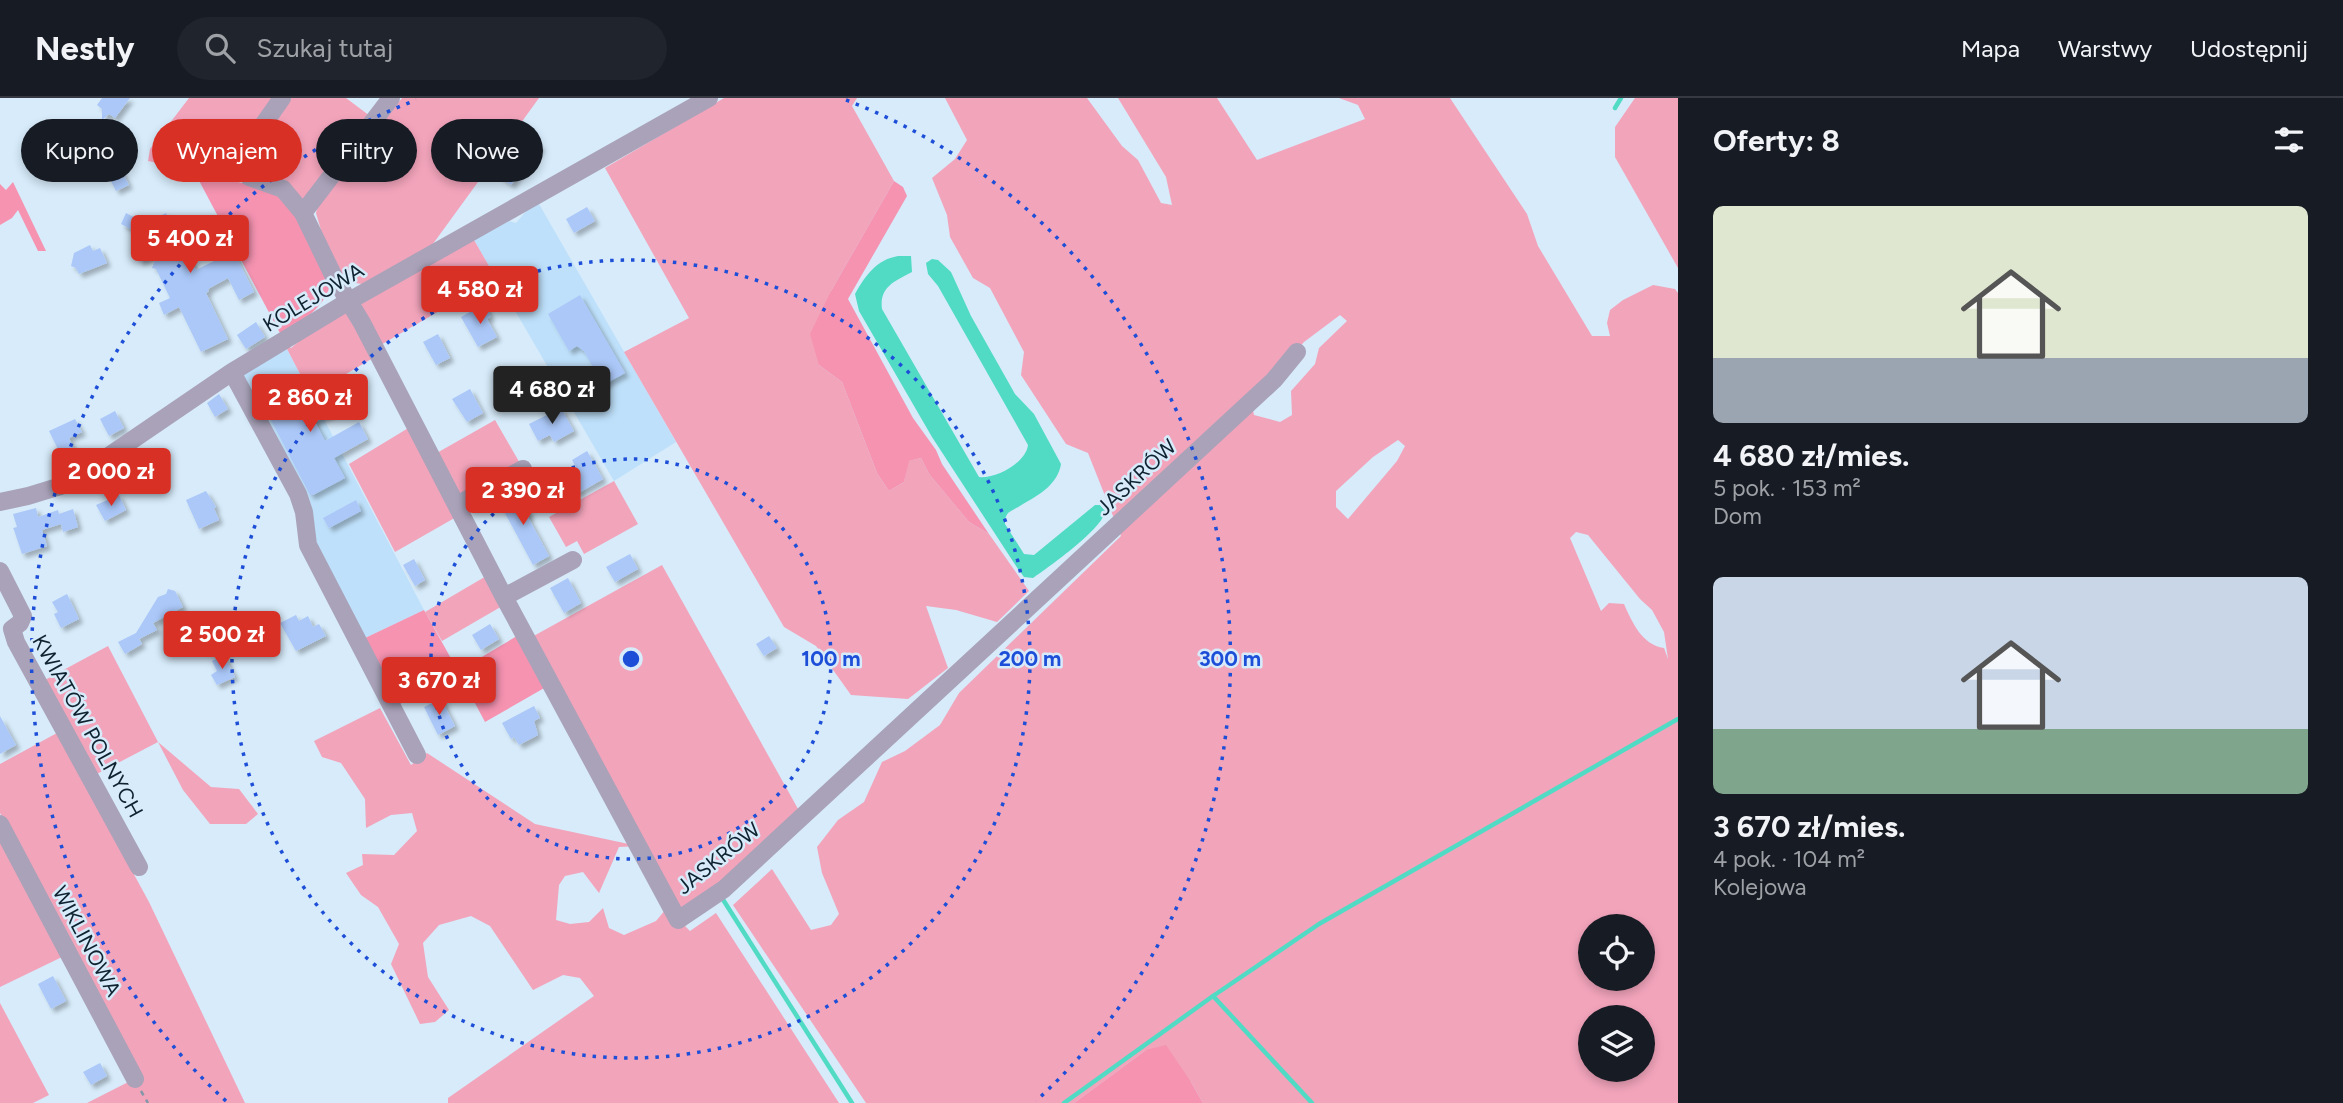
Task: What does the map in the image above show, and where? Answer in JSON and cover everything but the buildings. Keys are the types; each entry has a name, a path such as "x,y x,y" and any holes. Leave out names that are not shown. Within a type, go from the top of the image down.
{"street":[{"name":"JASKRÓW","path":"282,98 244,152 243,166 249,177 283,189 303,213 504,597 678,919 734,880 1275,380 1297,352"},
{"path":"303,213 391,98"},
{"name":"KOLEJOWA","path":"0,502 64,485 232,372 349,301 709,98"},
{"path":"232,372 298,494 304,512 308,545 417,755"},
{"path":"457,505 523,469"},
{"path":"504,597 573,560"},
{"name":"KWIATÓW POLNYCH","path":"0,571 23,616 20,623 12,629 16,642 139,867"},
{"name":"WIKLINOWA","path":"0,824 135,1079"}],"shaded area":[{"path":"189,98 277,98 262,119 173,119"},
{"path":"287,98 346,98 370,116 368,119 316,119 316,182 319,182 303,203 266,182 302,182 302,119 272,119"},
{"path":"402,98 539,98 524,119 431,119 431,182 478,182 430,248 362,284 349,282 341,275 328,254 316,213 318,205 336,182 417,182 417,119 386,119"},
{"path":"724,98 857,98 852,106 894,181 831,291 819,365 842,382 877,473 889,491 904,482 908,461 921,458 929,474 969,522 989,534 1029,591 997,622 956,610 926,606 948,668 908,699 851,695 816,646 784,627 624,352 689,318 605,168"},
{"path":"945,98 1087,98 1122,146 1138,160 1161,203 1172,205 1166,177 1118,98 1217,98 1257,160 1365,119 1358,105 1339,98 1450,98 1527,214 1538,246 1592,336 1610,336 1607,323 1610,310 1623,300 1653,285 1675,289 1678,293 1678,1103 1203,1103 1191,1082 1146,1050 1074,1103 866,1103 733,905 772,869 811,930 831,925 839,914 822,873 817,847 838,820 864,802 882,762 905,751 940,725 959,693 1121,536 1088,453 1066,444 1021,375 1024,352 990,288 973,278 950,237 947,215 932,178 955,159 967,140","holes":["1340,315 1347,321 1319,348 1315,364 1291,391 1292,415 1280,422 1254,415 1251,401 1304,342","1398,440 1405,446 1397,461 1348,519 1336,507 1336,491 1373,457","1576,532 1588,535 1652,610 1664,632 1668,659 1664,648 1656,646 1639,632 1624,604 1609,603 1601,611 1570,538"]},
{"path":"1635,98 1678,98 1678,268 1615,157 1615,127"},
{"path":"152,146 152,162 148,161"},
{"path":"894,181 903,187 907,196 848,299 913,418 989,534 969,522 929,474 921,458 909,461 904,482 889,491 877,473 842,382 819,365 810,334 831,291"},
{"path":"13,182 46,251 38,251 18,210 12,218 0,225 0,184 6,190"},
{"path":"200,182 238,182 271,189 293,208 330,285 317,308 281,335"},
{"path":"539,204 676,442 614,481 474,240 509,221 516,223 527,210"},
{"path":"474,240 496,278 379,346 357,304"},
{"path":"898,256 911,256 912,272 886,290 882,309 979,477 1001,473 1016,464 1028,445 938,286 928,274 926,263 932,259 938,260 951,272 971,316 1015,394 1034,414 1061,464 1056,477 1047,488 1006,516 1005,524 1024,554 1034,555 1095,505 1100,505 1105,511 1096,527 1086,537 1033,578 1024,577 1018,569 932,437 859,311 855,294 863,281 872,269"},
{"path":"342,312 349,313 373,358 311,395 286,347 288,345 291,348 297,340"},
{"path":"286,347 424,610 363,639 311,537 240,375"},
{"path":"495,420 521,465 462,497 435,454"},
{"path":"410,427 458,516 395,552 349,464"},
{"path":"614,481 638,524 584,554 577,541 566,547 549,517"},
{"path":"662,565 802,816 684,925 690,931 716,913 839,1103 448,1103 448,1098 594,996 580,978 563,975 533,990 490,926 471,916 439,925 423,943 428,977 449,1010 435,1022 420,1024 391,964 399,944 378,907 361,895 346,873 363,865 362,854 394,855 417,831 412,813 391,815 366,828 365,799 341,763 322,757 314,741 380,708 411,765 427,753 535,824 638,846 530,638","holes":["638,846 671,903 656,921 624,935 609,928 603,908 589,922 570,924 556,920 559,885 565,876 583,872 599,893 619,847"]},
{"path":"488,575 504,605 442,641 425,612"},
{"path":"424,610 458,671 517,636 546,687 485,722 459,673 396,706 363,639"},
{"path":"108,646 158,742 93,776 43,681"},
{"path":"57,733 149,902 245,1103 87,1103 140,1076 0,813 0,764"},
{"path":"158,742 211,787 239,789 258,814 246,824 210,824 183,790"},
{"path":"0,839 62,957 0,987"},
{"path":"0,1003 49,1095 33,1103 0,1103"},
{"path":"1166,1045 1203,1103 1074,1103 1146,1050"}],"waterway":[{"path":"1615,108 1621,98"},
{"path":"1064,1103 1319,924 1678,719"},
{"path":"722,898 852,1103"},
{"path":"1213,996 1312,1103"}]}
